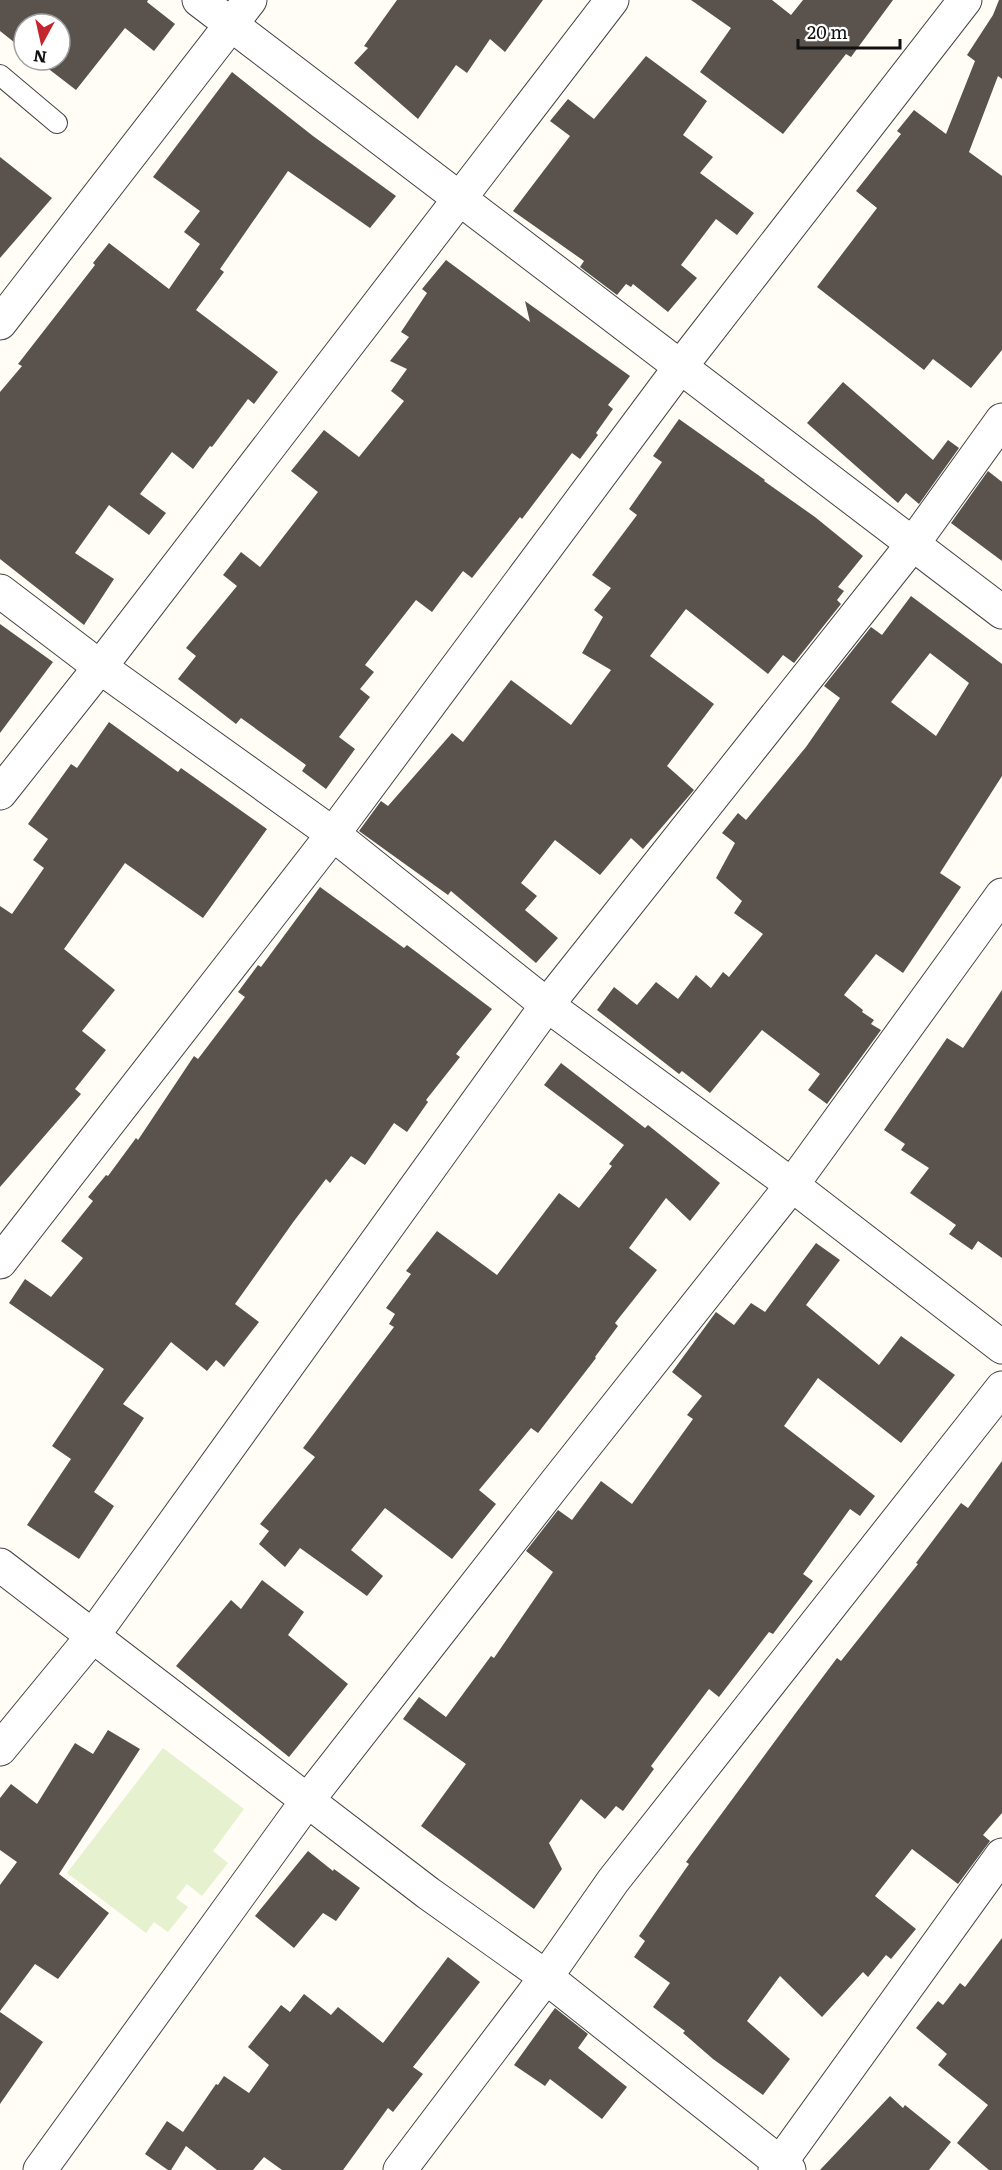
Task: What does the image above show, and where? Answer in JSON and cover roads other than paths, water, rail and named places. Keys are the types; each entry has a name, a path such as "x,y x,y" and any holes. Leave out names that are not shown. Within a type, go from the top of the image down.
{"street":[{"path":"200,0 241,12 460,197 1002,612"},
{"path":"0,793 100,667 612,0"},
{"path":"0,1262 333,834 681,366 965,0"},
{"path":"0,322 241,12"},
{"path":"0,1749 92,1637 548,1005 912,545 1002,420"},
{"path":"0,591 100,667 333,834 548,1005 792,1185 1002,1347"},
{"path":"40,2170 307,1801 546,1494 792,1185 1002,895"},
{"path":"400,2170 546,1977 613,1881 1002,1388"},
{"path":"0,1565 428,1893 546,1977 781,2168 1002,1855"}],"lane":[{"path":"0,75 57,123"}]}
